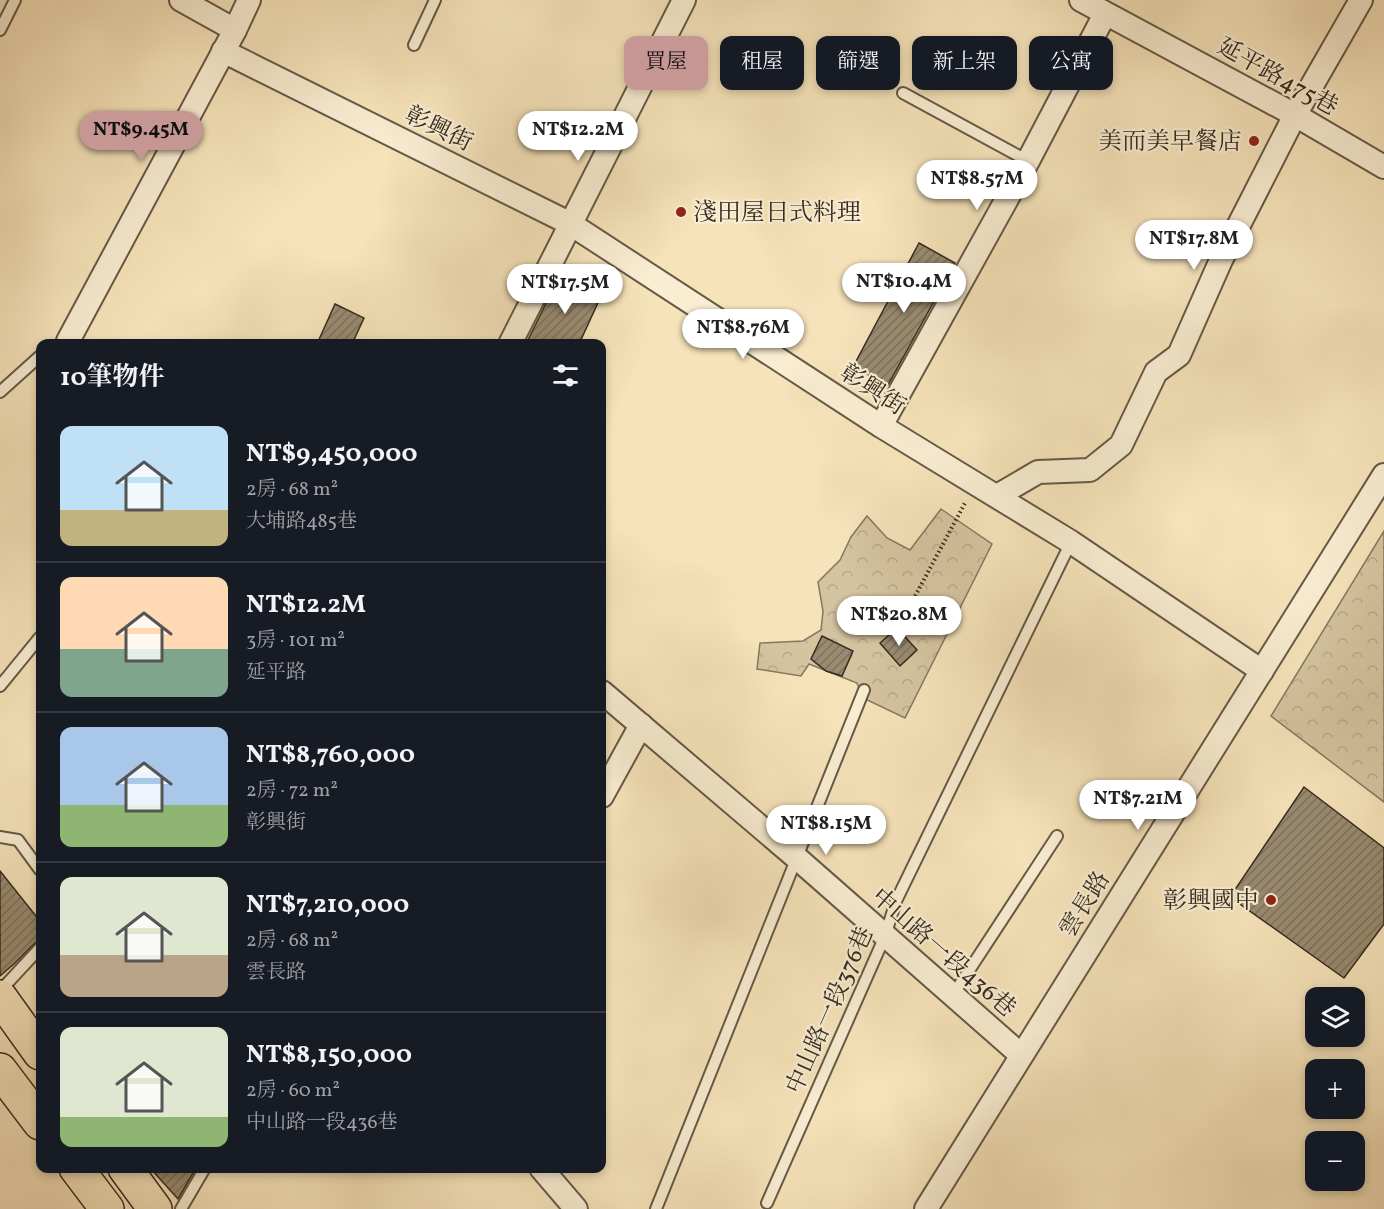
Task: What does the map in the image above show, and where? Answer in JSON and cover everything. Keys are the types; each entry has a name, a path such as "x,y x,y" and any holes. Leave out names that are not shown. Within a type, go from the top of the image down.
{"main road":[{"path":"0,997 36,1047"},
{"path":"0,1070 36,1118"},
{"path":"80,1173 107,1209"},
{"path":"129,1173 155,1209"}],"street":[{"path":"181,0 235,30"},
{"path":"69,339 249,0"},
{"path":"512,339 569,223 684,0"},
{"name":"延平路475巷","path":"1081,0 1295,115 1384,167"},
{"path":"997,496 1038,472 1090,470 1121,446 1156,372 1179,355 1221,260 1295,115 1361,0"},
{"path":"881,426 1106,14"},
{"name":"彰興街","path":"223,51 569,223 881,426 1071,542 1262,670"},
{"name":"雲長路","path":"926,1209 1384,475"},
{"name":"中山路一段436巷","path":"606,695 1021,1054"},
{"path":"606,789 641,724"},
{"path":"546,1173 576,1209"}],"lane":[{"path":"0,30 15,0"},
{"path":"414,45 435,0"},
{"path":"903,93 1028,160"},
{"path":"0,392 36,360"},
{"name":"中山路一段376巷","path":"767,1203 885,936 896,901 1071,542"},
{"path":"0,686 36,642"},
{"path":"656,1209 864,690"},
{"path":"953,995 1057,836"},
{"path":"0,837 18,840 36,865"},
{"path":"0,991 36,952"},
{"path":"182,1209 202,1173"}],"path":[{"path":"913,600 976,483"}],"green space":[{"path":"941,509 992,544 905,718 863,698 857,683 809,664 801,676 757,669 760,643 803,641 821,630 823,611 818,582 840,560 851,537 867,516 887,538 910,550"},
{"path":"1384,531 1384,802 1271,716"}],"building":[{"path":"919,243 955,263 888,385 853,367"},
{"path":"559,277 601,296 581,339 528,339"},
{"path":"335,304 364,318 354,339 319,339"},
{"path":"897,628 917,650 900,666 880,643"},
{"path":"822,636 853,651 842,676 826,671 811,659"},
{"path":"1304,787 1384,848 1384,924 1344,978 1230,897"},
{"path":"0,871 36,916 36,943 0,976"},
{"path":"155,1173 193,1173 178,1199"}],"place":[{"name":"美而美早餐店","path":"1254,141"},
{"name":"淺田屋日式料理","path":"681,212"},
{"name":"彰興國中","path":"1271,900"}]}
